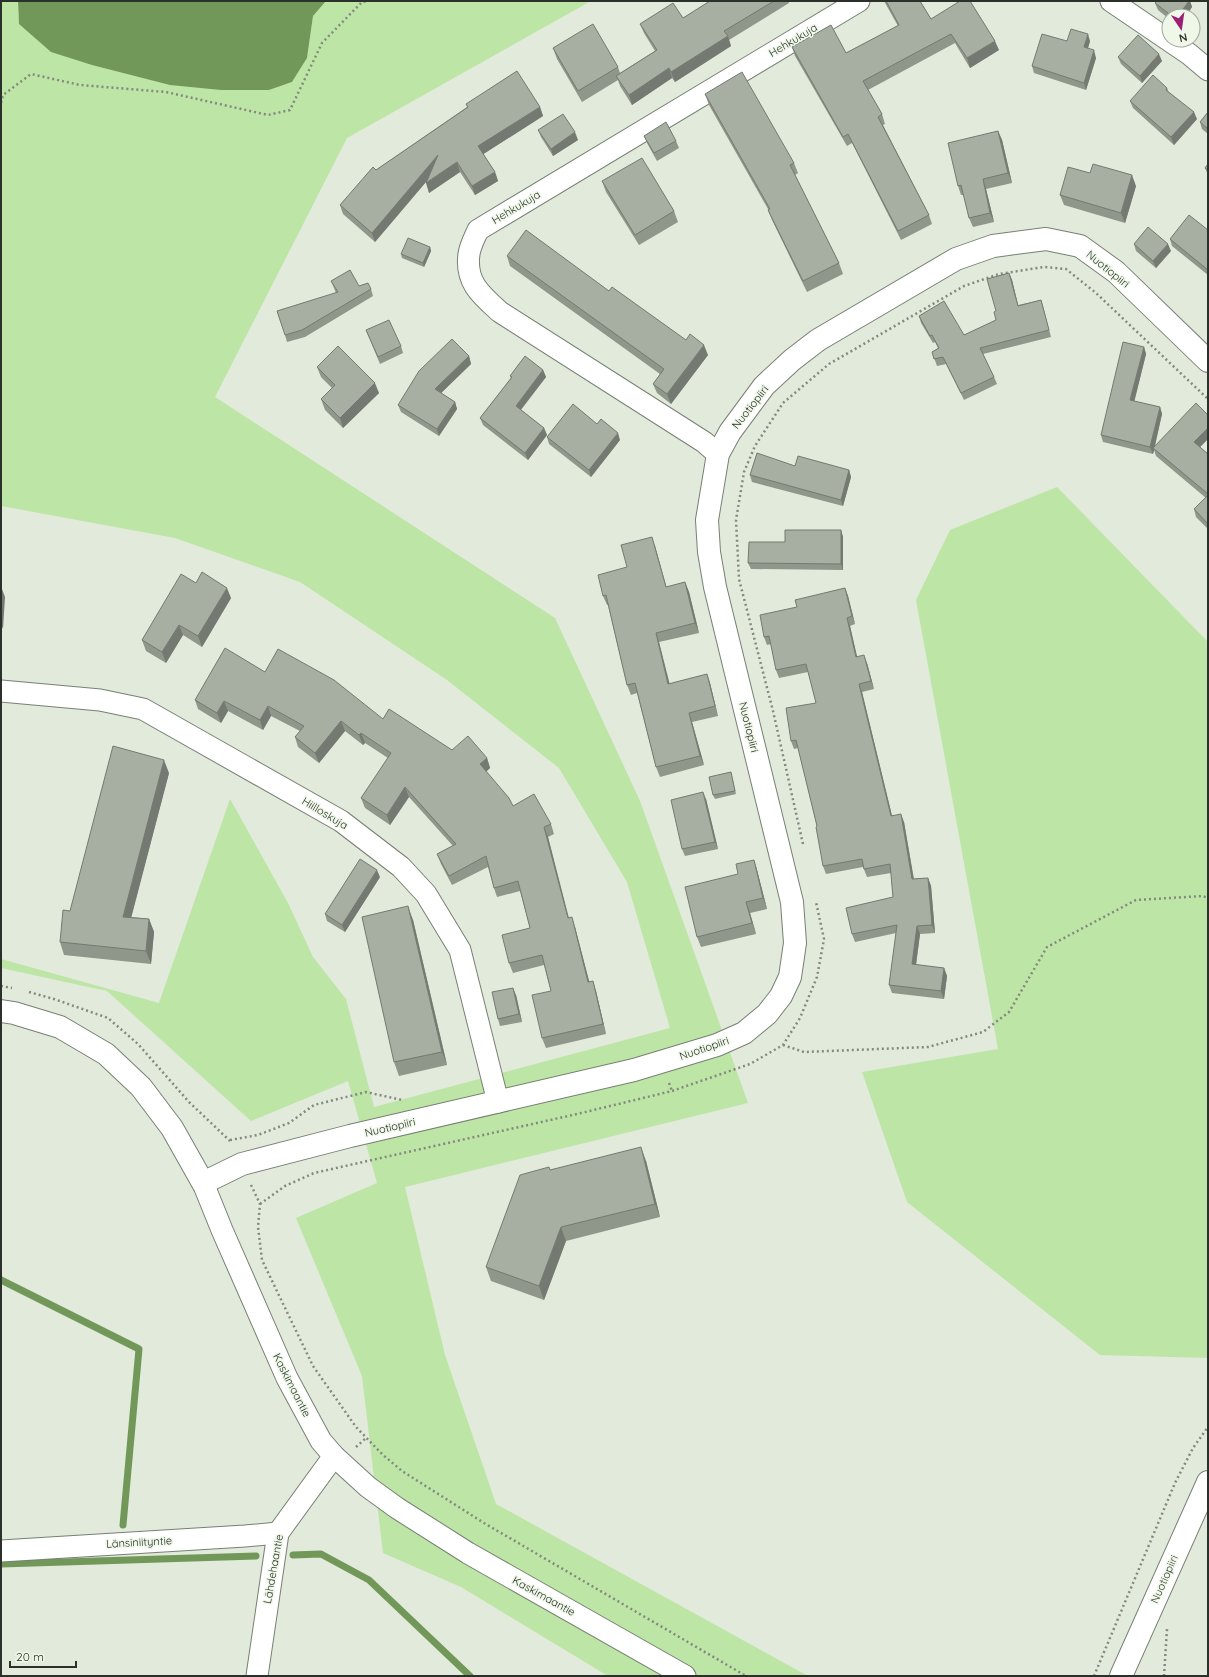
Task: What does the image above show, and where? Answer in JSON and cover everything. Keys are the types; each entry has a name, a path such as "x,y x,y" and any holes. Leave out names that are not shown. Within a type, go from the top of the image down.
{"street":[{"name":"Hehkukuja","path":"718,454 704,442 500,312 481,295 470,279 469,253 478,230 859,1"},
{"path":"1111,1 1189,54 1208,70"},
{"name":"Nuotiopiiri","path":"203,1183 242,1164 350,1136 634,1070 717,1045 744,1033 767,1014 781,996 790,977 795,943 792,902 715,587 709,552 707,520 718,454 730,432 764,386 797,356 818,340 956,259 993,246 1046,239 1080,246 1116,272 1208,361"},
{"name":"Hiilloskuja","path":"1,691 100,700 142,709 341,821 401,868 426,894 460,950 498,1102"},
{"name":"Kaskimaantie","path":"1,1011 60,1027 106,1054 141,1087 172,1128 203,1183 287,1378 321,1441 334,1456 368,1487 468,1553 685,1676"},
{"name":"Lähdehaantie","path":"257,1676 278,1533 334,1456"},
{"name":"Nuotiopiiri","path":"1121,1676 1208,1482"},
{"name":"Länsiniityntie","path":"1,1551 278,1533"}],"path":[{"path":"1,103 3,96 30,74 80,85 166,92 268,115 290,110 322,43 362,2 368,1"},
{"path":"783,1045 804,1052 928,1047 983,1032 1009,1012 1047,947 1136,900 1203,896 1208,898"},
{"path":"262,1260 313,1366 356,1427 382,1454 402,1471 484,1523 746,1676"},
{"path":"1094,1676 1175,1483 1193,1448 1208,1427"},
{"path":"1164,1676 1167,1623"}],"shaded area":[{"path":"1,1 18,1 19,24 269,90 292,82 307,58 313,16 326,1 591,1 347,138 215,397 555,618 640,801 748,1103 405,1187 445,1355 496,1504 808,1676 608,1676 461,1587 383,1553 362,1376 296,1218 377,1183 348,1081 251,1121 107,991 1,968 1,959 159,1003 230,799 288,903 313,957 346,999 374,1107 670,1028 627,882 559,768 447,680 300,582 175,538 1,506"},
{"path":"18,1 326,1 313,16 307,58 292,82 269,90 221,90 170,85 92,65 51,52 19,24"},
{"path":"1057,487 1208,642 1208,1358 1100,1355 907,1202 862,1072 998,1049 916,600 950,530"}],"building":[{"path":"710,1 774,1 724,31 728,36 671,72 669,68 629,95 616,76 657,50 640,24 673,3 683,18"},
{"path":"886,1 920,1 931,19 960,1 970,1 995,41 967,58 951,34 863,81 882,114 878,117 929,215 898,231 848,134 843,137 792,47 831,25 846,53 899,25"},
{"path":"1157,1 1189,1 1184,8 1162,8 1155,3"},
{"path":"593,24 618,67 578,91 553,48"},
{"path":"1071,29 1088,34 1084,47 1094,50 1084,83 1032,66 1042,34 1067,41"},
{"path":"1138,35 1159,54 1140,76 1118,57"},
{"path":"517,71 540,107 478,146 495,172 472,186 457,162 426,183 438,155 372,233 340,205 373,167 376,170 468,107 466,104"},
{"path":"742,72 794,163 790,165 839,263 803,281 768,210 770,209 705,94"},
{"path":"1153,75 1167,88 1166,90 1194,112 1171,137 1130,101"},
{"path":"1208,112 1208,129 1200,122"},
{"path":"563,114 575,132 551,149 538,130"},
{"path":"666,122 676,141 654,153 644,136"},
{"path":"998,131 1008,173 983,179 990,213 969,218 961,185 958,186 948,143"},
{"path":"642,158 674,211 635,235 602,181"},
{"path":"1093,164 1132,175 1121,213 1060,195 1068,167 1090,173"},
{"path":"1189,215 1208,230 1208,270 1170,239"},
{"path":"1148,227 1168,244 1153,261 1134,244"},
{"path":"526,230 609,291 612,287 686,340 690,334 704,345 667,394 653,384 664,369 507,256"},
{"path":"408,238 430,247 423,263 401,254"},
{"path":"350,270 359,286 368,283 371,289 302,330 285,335 277,311 338,292 331,281"},
{"path":"1009,273 1018,306 1041,300 1049,330 980,348 994,377 961,393 943,357 934,359 932,352 939,348 932,335 930,336 919,316 944,301 964,335 996,320 994,312 996,311 987,279"},
{"path":"389,320 401,346 378,357 366,330"},
{"path":"452,339 469,356 435,389 455,402 437,429 398,405 419,371"},
{"path":"1123,342 1144,347 1130,400 1160,407 1150,447 1101,435"},
{"path":"338,346 375,383 340,418 321,399 335,385 317,367"},
{"path":"525,356 543,370 516,406 544,428 525,453 480,418 512,377 510,376"},
{"path":"1196,403 1208,415 1208,428 1194,442 1208,454 1208,494 1153,448"},
{"path":"573,404 597,424 601,419 618,433 589,470 547,437"},
{"path":"757,453 795,466 798,456 849,470 841,500 750,475"},
{"path":"1208,495 1208,524 1194,509"},
{"path":"785,530 841,530 841,564 748,563 749,542 785,542"},
{"path":"652,537 666,587 685,582 695,623 656,633 668,684 707,674 715,706 689,713 700,756 656,767 635,683 627,685 606,595 603,596 598,575 627,567 621,545"},
{"path":"202,572 227,588 198,636 179,625 162,652 142,640 181,574 196,583"},
{"path":"845,588 852,616 847,618 856,657 864,655 871,681 859,684 891,816 901,814 912,879 928,878 932,925 917,926 912,964 944,968 941,991 889,985 897,925 852,934 846,908 893,897 890,864 864,869 862,859 823,866 817,826 796,740 791,741 786,708 816,703 806,664 776,670 769,636 764,637 760,615 797,607 795,600"},
{"path":"225,648 265,672 278,649 334,680 383,719 389,709 452,750 468,736 487,758 480,764 509,798 513,806 534,794 551,824 544,827 568,918 572,917 588,982 593,981 603,1024 542,1038 532,995 551,991 542,955 509,963 502,935 530,928 518,881 494,888 486,856 449,876 437,854 456,844 405,787 387,815 361,798 391,753 361,733 359,735 341,721 315,753 295,737 304,726 268,706 260,720 224,701 217,713 195,700"},
{"path":"113,746 164,760 123,917 149,919 146,951 60,942 63,910 70,911"},
{"path":"731,772 735,791 713,795 709,777"},
{"path":"703,792 715,842 682,849 671,800"},
{"path":"360,859 377,870 342,925 325,914"},
{"path":"754,860 763,898 746,902 752,923 697,937 685,887 738,874 736,864"},
{"path":"408,906 442,1052 394,1062 362,917"},
{"path":"513,988 519,1014 498,1019 492,992"},
{"path":"641,1147 655,1204 561,1227 539,1286 486,1267 520,1175 549,1167 550,1170"}],"waterway":[{"path":"1,1280 139,1349 123,1525"},
{"path":"293,1555 321,1554 369,1580 470,1676"},
{"path":"1,1564 256,1556"}]}
